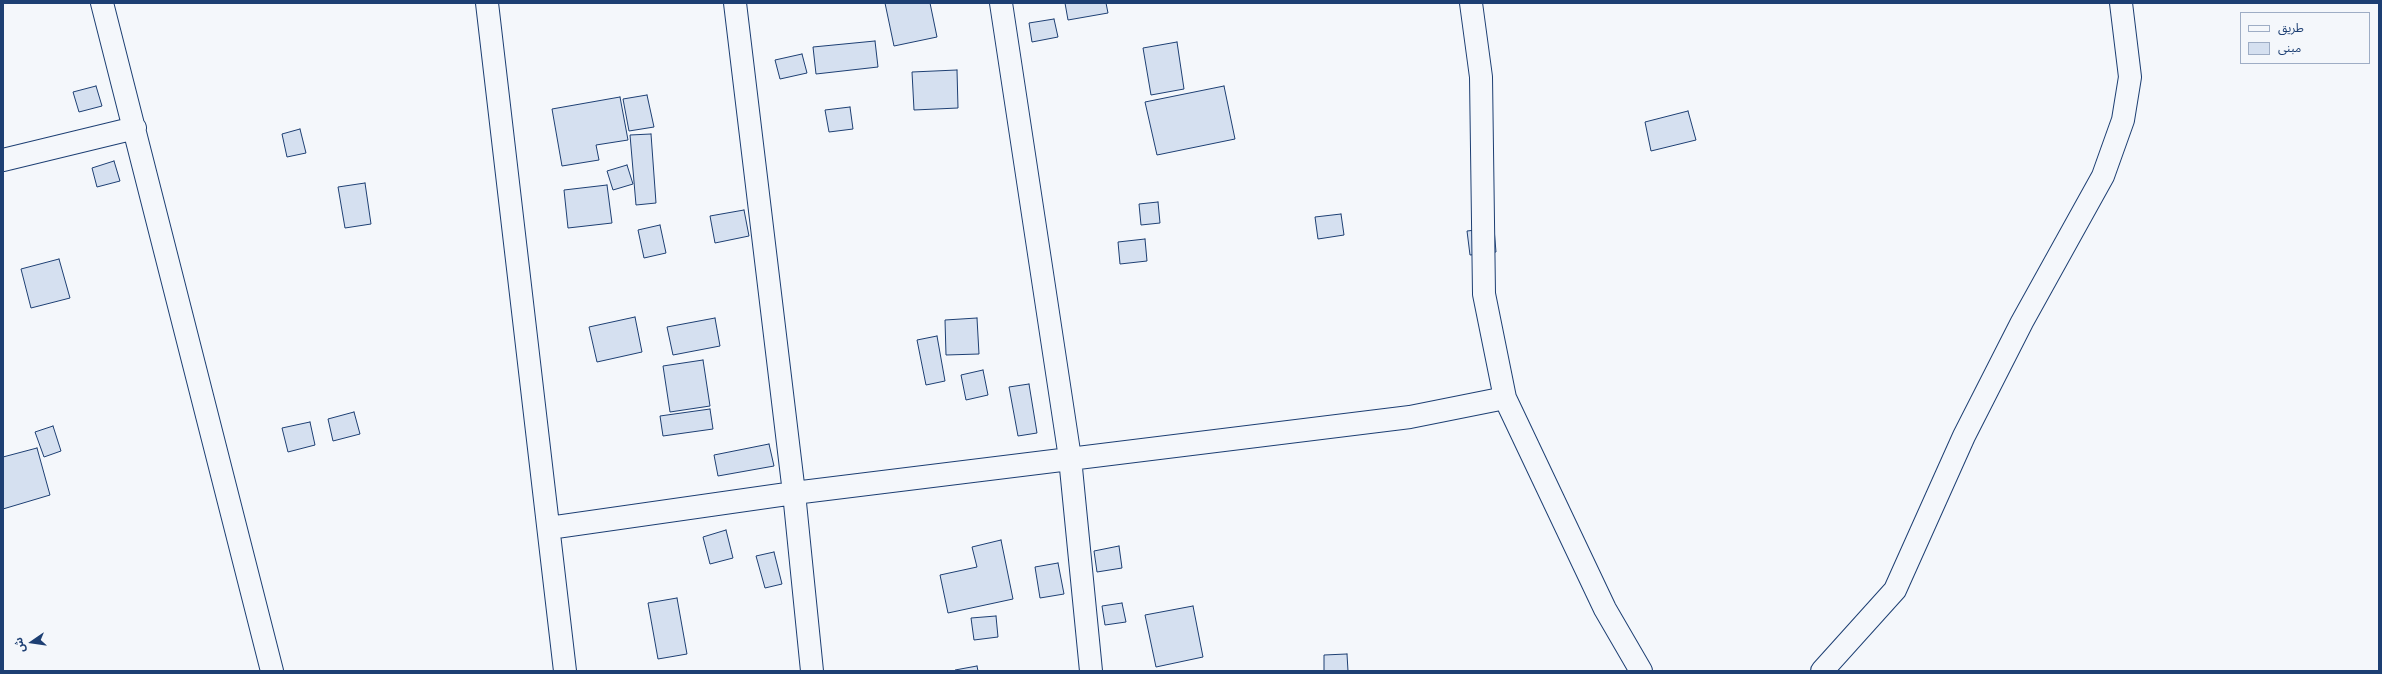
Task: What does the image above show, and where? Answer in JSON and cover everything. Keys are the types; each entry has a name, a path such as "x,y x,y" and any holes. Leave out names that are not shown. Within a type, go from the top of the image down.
{"street":[{"path":"102,3 272,671"},
{"path":"487,3 565,671"},
{"path":"735,3 794,493 812,671"},
{"path":"1001,3 1070,458 1091,671"},
{"path":"1471,3 1481,77 1484,294 1505,398 1605,609 1641,671"},
{"path":"1822,671 1895,590 1964,436 2022,322 2103,176 2123,120 2130,78 2121,3"},
{"path":"3,160 135,128"},
{"path":"549,528 794,493 1410,417 1505,398"}],"building":[{"path":"885,3 930,3 937,37 894,46"},
{"path":"1065,3 1106,3 1108,13 1068,20"},
{"path":"1054,19 1058,37 1032,42 1029,23"},
{"path":"875,41 878,67 816,74 813,47"},
{"path":"1177,42 1184,89 1151,95 1143,48"},
{"path":"802,54 807,73 780,79 775,60"},
{"path":"957,70 958,108 914,110 912,72"},
{"path":"96,86 102,106 79,112 73,92"},
{"path":"1224,86 1235,139 1157,155 1145,102"},
{"path":"647,95 654,127 629,131 623,99"},
{"path":"620,97 628,140 596,145 599,160 562,166 552,109"},
{"path":"850,107 853,129 829,132 825,110"},
{"path":"1688,111 1696,140 1651,151 1645,122"},
{"path":"300,129 306,153 287,157 282,134"},
{"path":"651,134 656,203 636,205 630,135"},
{"path":"114,161 120,181 97,187 92,168"},
{"path":"627,165 633,184 613,190 607,171"},
{"path":"365,183 371,224 345,228 338,187"},
{"path":"607,185 612,223 568,228 564,190"},
{"path":"1158,202 1160,223 1141,225 1139,204"},
{"path":"744,210 749,236 715,243 710,216"},
{"path":"1341,214 1344,235 1318,239 1315,217"},
{"path":"660,225 666,253 644,258 638,230"},
{"path":"1494,228 1496,252 1470,255 1467,231"},
{"path":"1145,239 1147,261 1120,264 1118,242"},
{"path":"59,259 70,298 31,308 21,269"},
{"path":"635,317 642,352 597,362 589,327"},
{"path":"715,318 720,346 673,355 667,327"},
{"path":"977,318 979,354 946,355 945,320"},
{"path":"937,336 945,381 926,385 917,340"},
{"path":"703,360 710,406 670,412 663,366"},
{"path":"983,370 988,395 966,400 961,375"},
{"path":"1029,384 1037,433 1018,436 1009,387"},
{"path":"710,409 713,429 663,436 660,416"},
{"path":"354,412 360,434 333,441 328,419"},
{"path":"310,422 315,445 288,452 282,428"},
{"path":"53,426 61,451 44,457 35,432"},
{"path":"769,444 774,466 718,476 714,455"},
{"path":"37,448 50,495 3,509 3,457"},
{"path":"726,530 733,558 710,564 703,537"},
{"path":"1001,540 1013,599 948,613 940,575 977,567 972,547"},
{"path":"1119,546 1122,568 1097,572 1094,551"},
{"path":"774,552 782,584 765,588 756,556"},
{"path":"1058,563 1064,594 1040,598 1035,567"},
{"path":"677,598 687,654 658,659 648,603"},
{"path":"1122,603 1126,622 1105,625 1102,606"},
{"path":"1193,606 1203,657 1156,667 1145,615"},
{"path":"996,616 998,637 974,640 971,618"},
{"path":"1347,654 1348,671 1324,671 1324,655"},
{"path":"977,666 978,671 955,671 955,670"}]}
